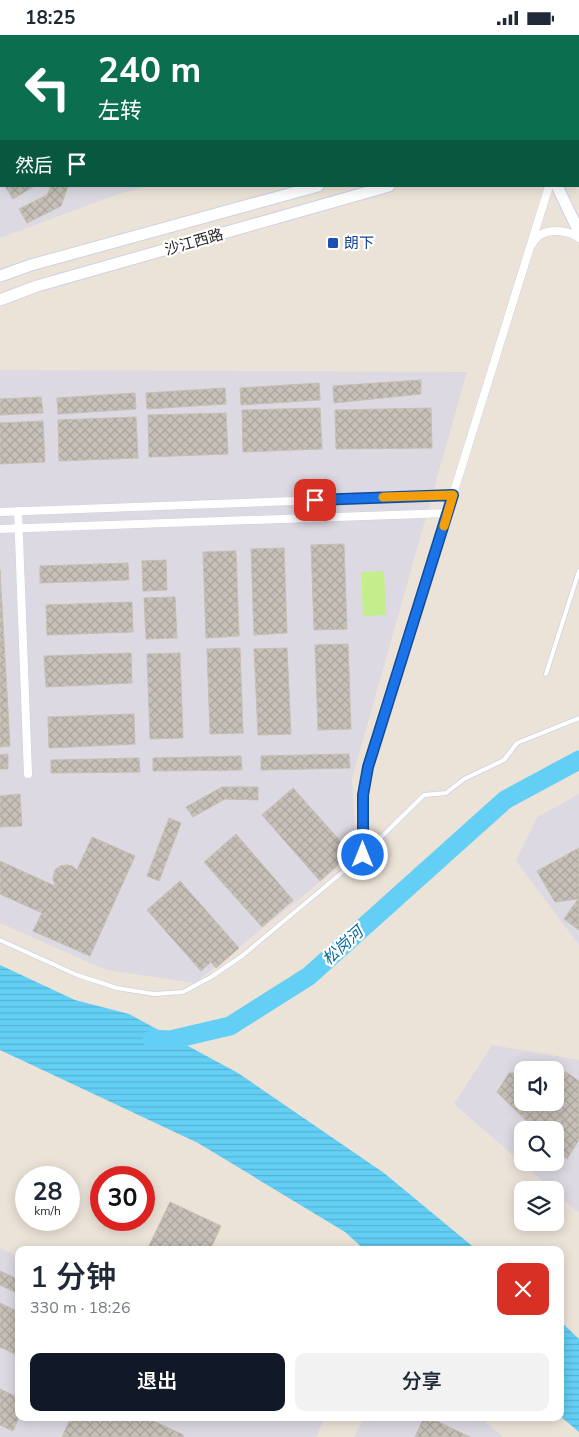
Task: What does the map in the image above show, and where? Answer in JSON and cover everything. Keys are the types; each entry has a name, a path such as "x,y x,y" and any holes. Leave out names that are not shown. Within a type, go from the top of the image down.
{"street":[{"name":"沙江西路","path":"0,277 31,265 314,187"},
{"name":"沙江西路","path":"0,300 37,286 385,187"},
{"path":"363,855 363,795 368,767 549,187"},
{"path":"556,187 579,232"},
{"path":"530,245 540,235 550,232 563,231 579,238"},
{"path":"0,512 453,495"},
{"path":"18,511 28,774"},
{"path":"0,529 448,513"}],"lane":[{"path":"546,674 579,571"},
{"path":"0,940 77,975 117,988 154,994 183,992 211,977 242,955 363,855 424,795 446,793 464,779 504,761 517,743 579,718"}],"shaded area":[{"path":"0,187 147,187 118,194 0,238"},
{"path":"0,370 467,372 352,779 357,852 195,983 106,970 0,923"},
{"path":"579,794 579,945 516,861 537,817"},
{"path":"492,1045 579,1060 579,1213 564,1200 564,1181 543,1181 531,1171 564,1171 564,1121 514,1121 514,1156 454,1104"},
{"path":"0,1248 15,1255 15,1421 324,1421 316,1437 0,1437"},
{"path":"362,1421 484,1421 503,1437 354,1437"}],"green space":[{"path":"384,571 386,615 363,616 361,572"}],"water":[{"path":"0,965 75,1000 129,1014 238,1073 384,1173 472,1246 361,1246 345,1232 198,1143 0,1050"},
{"path":"564,1325 579,1339 579,1432 564,1419"}],"building":[{"path":"6,187 33,187 13,199"},
{"path":"51,187 68,187 61,206 27,223 19,209 47,195"},
{"path":"421,380 421,394 334,403 333,386"},
{"path":"319,383 320,400 241,405 240,388"},
{"path":"225,388 226,404 147,409 146,393"},
{"path":"135,393 136,409 58,414 57,398"},
{"path":"41,397 43,413 0,415 0,399"},
{"path":"320,408 322,449 243,452 242,410"},
{"path":"431,408 432,448 336,449 335,410"},
{"path":"226,413 228,454 149,457 148,415"},
{"path":"136,417 138,458 59,461 58,420"},
{"path":"43,421 45,462 0,464 0,423"},
{"path":"344,544 347,629 314,630 311,545"},
{"path":"284,548 287,633 254,635 251,549"},
{"path":"236,551 239,636 206,638 203,552"},
{"path":"166,560 167,590 143,591 142,561"},
{"path":"128,563 129,580 40,583 40,566"},
{"path":"0,570 10,746 0,747"},
{"path":"175,597 177,638 146,639 144,598"},
{"path":"132,602 133,632 47,635 46,605"},
{"path":"348,644 351,729 318,730 315,645"},
{"path":"240,648 243,733 210,734 207,649"},
{"path":"287,648 291,734 258,735 254,649"},
{"path":"131,653 132,683 46,687 44,656"},
{"path":"180,653 183,738 150,739 147,654"},
{"path":"134,714 135,744 49,748 48,717"},
{"path":"8,754 8,769 0,769 0,755"},
{"path":"349,754 350,768 261,770 261,756"},
{"path":"241,756 242,770 153,771 153,758"},
{"path":"139,758 140,772 51,773 51,760"},
{"path":"222,787 258,787 258,800 225,799 193,817 186,807"},
{"path":"293,788 351,853 320,881 262,815"},
{"path":"20,794 22,826 0,827 0,796"},
{"path":"169,818 181,823 159,881 147,876"},
{"path":"236,834 293,900 262,927 204,862"},
{"path":"92,837 135,856 90,956 33,931 42,913 0,894 0,861 55,886 53,878 55,870 60,866 67,865 77,870"},
{"path":"579,848 579,930 564,919 578,899 555,902 537,871"},
{"path":"180,881 239,948 216,968 211,962 201,971 147,910"},
{"path":"564,1072 579,1081 579,1140 567,1159 564,1156 564,1121 527,1121 516,1111 564,1111"},
{"path":"509,1073 514,1073 514,1109 497,1092"},
{"path":"170,1202 221,1226 212,1246 149,1246"},
{"path":"0,1271 15,1278 15,1292 0,1285"},
{"path":"0,1303 15,1310 15,1354 0,1347"},
{"path":"0,1389 15,1396 15,1421 17,1421 13,1431 0,1425"},
{"path":"69,1421 154,1421 184,1435 183,1437 62,1437"},
{"path":"422,1421 436,1421 470,1437 415,1437"}],"waterway":[{"name":"松岗河","path":"152,1039 170,1040 230,1026 309,976 505,800 579,760"}],"slow traffic":[{"path":"383,497 453,495 444,526"}],"place":[{"name":"朗下","path":"333,243"}],"route":[{"path":"315,500 453,495 368,767 363,795 363,855"}]}
